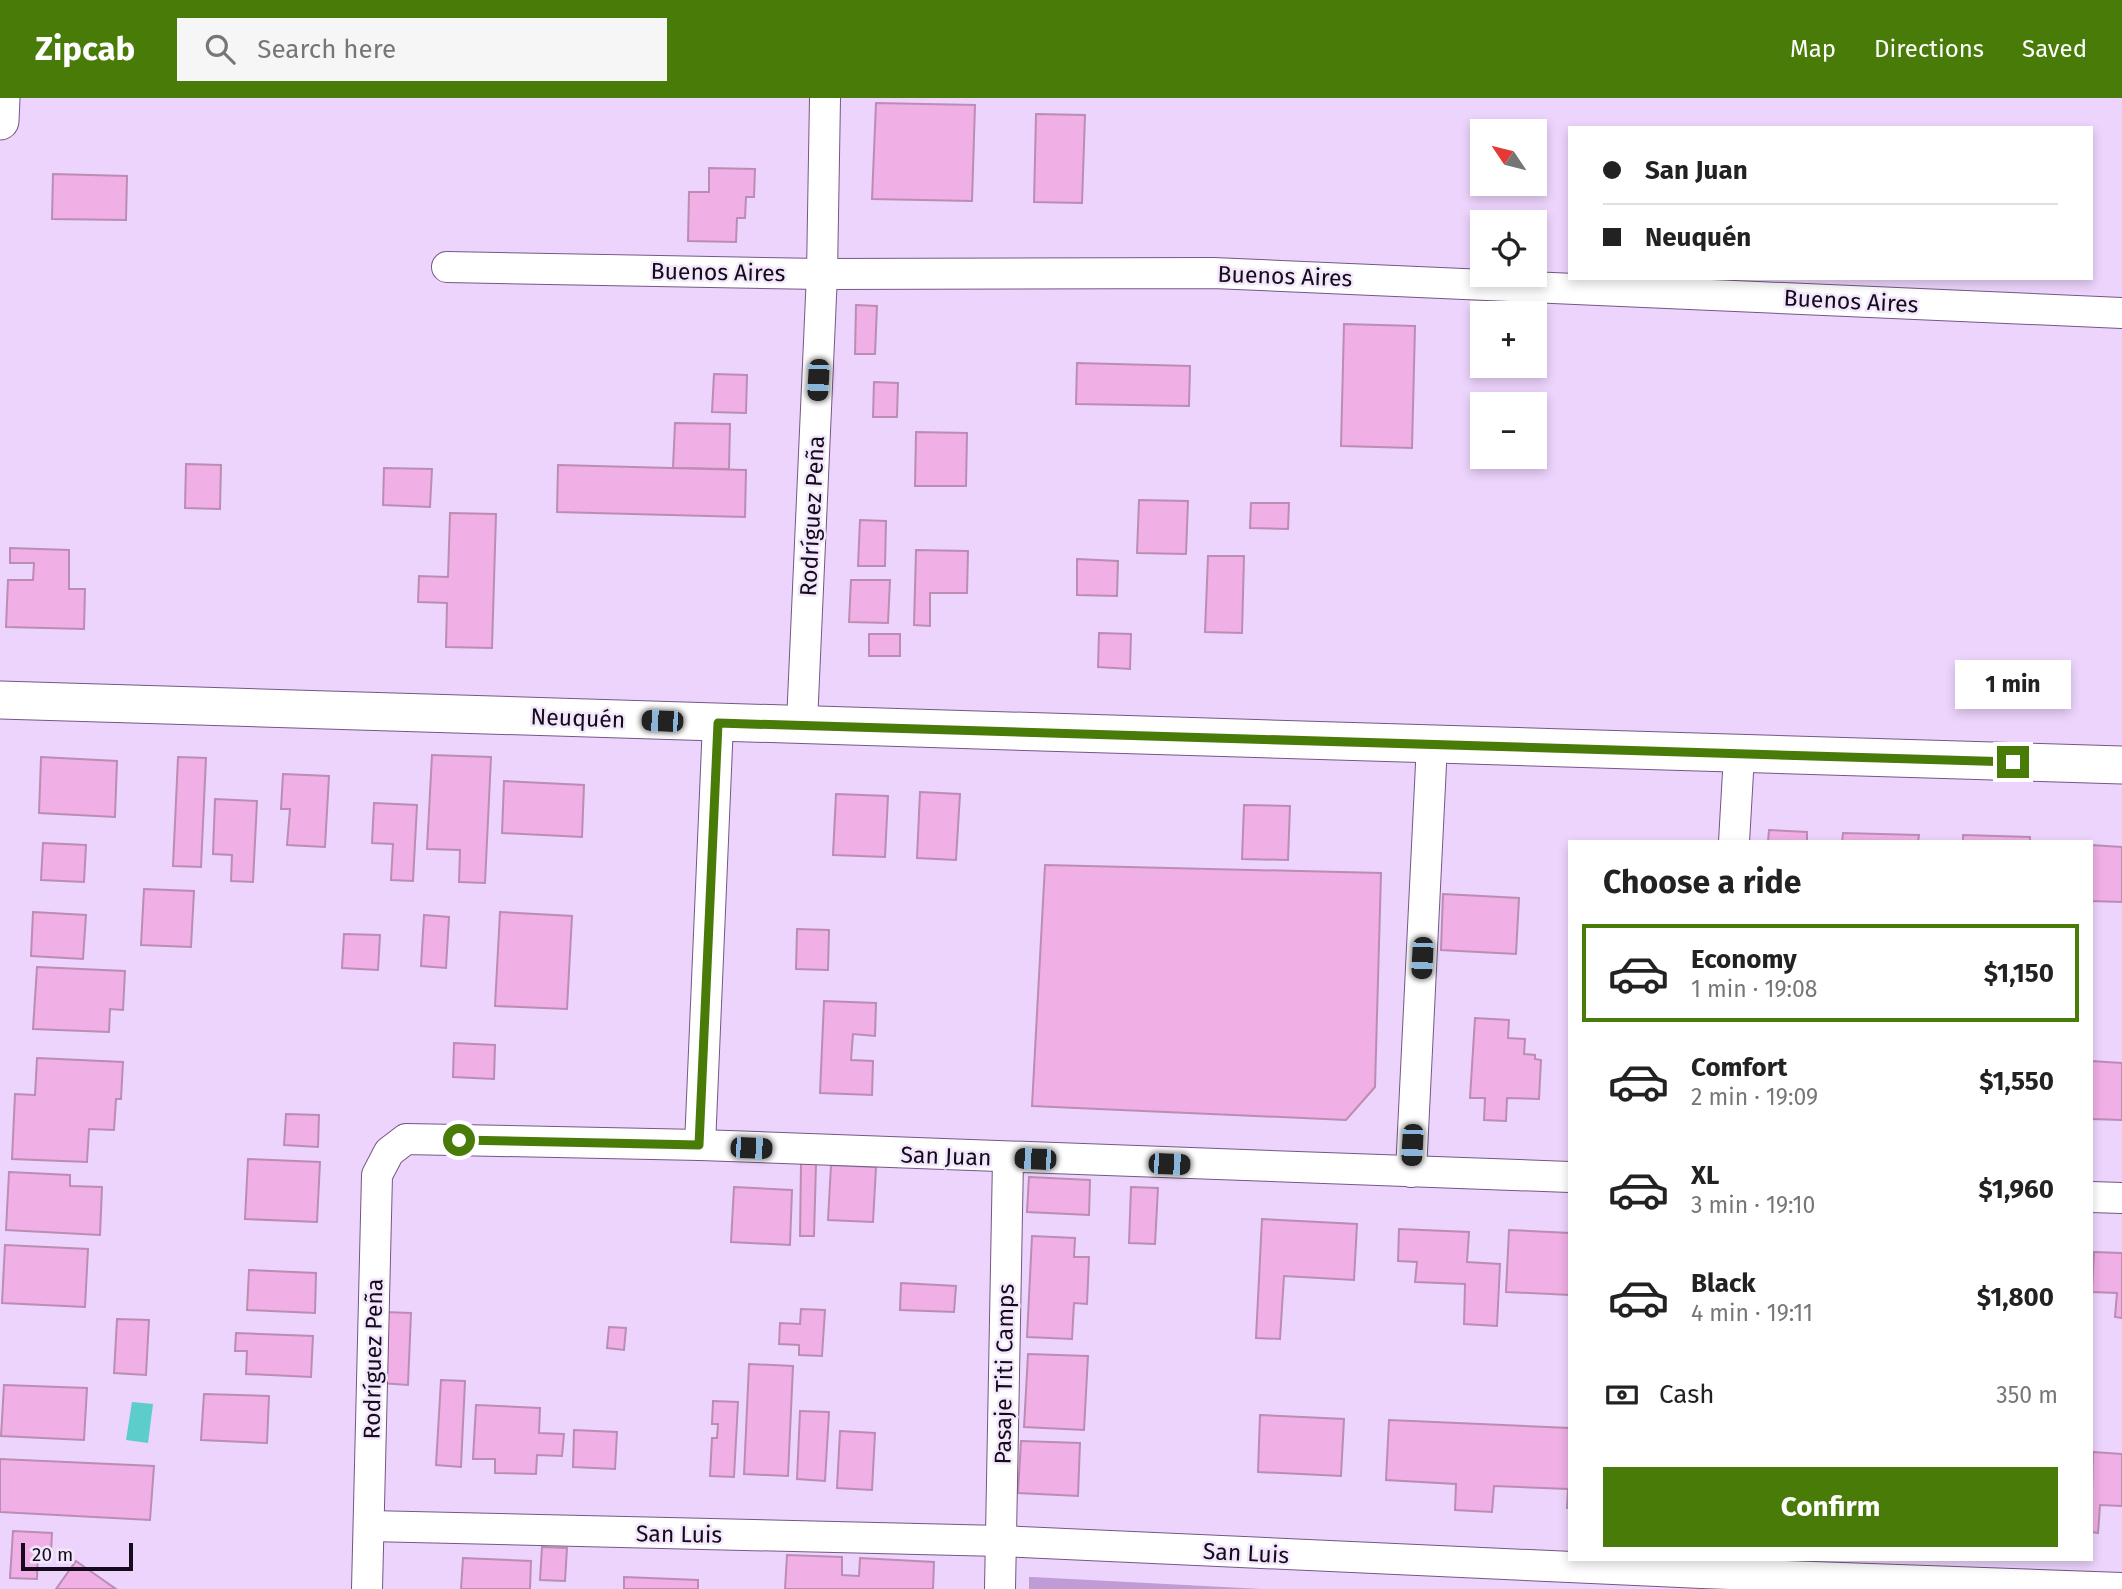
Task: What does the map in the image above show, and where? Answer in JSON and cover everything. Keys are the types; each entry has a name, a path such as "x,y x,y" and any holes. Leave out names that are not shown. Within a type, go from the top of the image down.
{"street":[{"path":"0,121 1,98"},
{"name":"Rodríguez Peña","path":"802,723 822,274 825,98"},
{"name":"Buenos Aires","path":"447,267 822,274 1213,273 2122,313"},
{"name":"Neuquén","path":"0,700 2122,765"},
{"path":"699,1145 718,723"},
{"path":"1411,1172 1432,744"},
{"path":"1734,840 1739,755"},
{"name":"Rodríguez Peña","path":"367,1589 377,1175 389,1152 406,1139"},
{"name":"San Juan","path":"406,1139 699,1145 1568,1177"},
{"name":"Pasaje Titi Camps","path":"1000,1589 1009,1158"},
{"path":"2093,1197 2122,1198"},
{"name":"San Luis","path":"369,1526 1001,1541 1702,1574 2122,1588"}],"shaded area":[{"path":"132,1402 153,1404 148,1443 126,1440"},
{"path":"1029,1577 1032,1577 1262,1589 1029,1589"}],"building":[{"path":"876,103 975,105 972,201 872,199"},
{"path":"1036,114 1085,115 1082,203 1034,202"},
{"path":"709,168 755,169 754,197 746,197 745,218 737,218 736,242 688,241 689,192 709,192"},
{"path":"53,174 127,176 126,220 52,219"},
{"path":"856,305 877,306 875,354 855,354"},
{"path":"1344,324 1415,326 1412,448 1341,446"},
{"path":"1077,363 1190,366 1189,406 1076,404"},
{"path":"714,374 747,375 746,413 712,412"},
{"path":"874,382 898,383 897,417 873,417"},
{"path":"675,423 730,424 729,469 673,468"},
{"path":"916,432 967,433 966,486 915,486"},
{"path":"186,464 221,465 220,509 185,508"},
{"path":"558,465 746,470 745,517 557,512"},
{"path":"384,468 432,469 430,507 383,505"},
{"path":"1139,500 1188,501 1186,554 1137,553"},
{"path":"1251,503 1289,503 1288,529 1250,528"},
{"path":"450,513 496,514 492,648 446,647 447,603 418,602 419,576 448,577"},
{"path":"860,520 886,521 885,566 858,566"},
{"path":"10,548 69,550 69,589 85,589 84,629 6,627 8,580 33,580 34,563 10,563"},
{"path":"916,550 968,551 967,593 930,593 930,626 914,625"},
{"path":"1208,556 1244,556 1242,633 1205,632"},
{"path":"1077,559 1118,561 1117,596 1077,595"},
{"path":"851,580 890,580 888,623 849,622"},
{"path":"1099,633 1131,634 1130,669 1098,667"},
{"path":"869,634 900,634 900,656 869,656"},
{"path":"432,755 491,757 485,883 459,882 460,850 427,849"},
{"path":"41,757 117,761 115,817 39,813"},
{"path":"178,757 206,758 201,867 173,866"},
{"path":"283,774 329,776 325,847 287,845 290,809 281,809"},
{"path":"504,781 584,785 582,837 502,833"},
{"path":"920,792 960,794 956,860 917,858"},
{"path":"836,794 888,796 885,857 833,855"},
{"path":"215,799 257,801 253,882 231,881 232,855 213,854"},
{"path":"374,803 417,805 413,881 391,880 393,844 372,843"},
{"path":"1244,805 1290,806 1288,860 1242,859"},
{"path":"1769,830 1807,832 1807,840 1768,840"},
{"path":"1843,833 1919,835 1918,840 1842,840"},
{"path":"1963,835 2030,837 2030,840 1963,840"},
{"path":"43,843 86,845 84,882 41,880"},
{"path":"2093,845 2122,847 2122,902 2093,901"},
{"path":"1045,865 1381,873 1375,1087 1346,1120 1032,1106"},
{"path":"144,889 194,891 191,947 141,945"},
{"path":"1443,894 1519,898 1516,954 1441,950"},
{"path":"33,912 86,915 83,959 31,956"},
{"path":"500,912 572,916 567,1009 495,1006"},
{"path":"424,915 449,917 446,968 421,966"},
{"path":"797,929 829,930 828,970 796,969"},
{"path":"344,934 380,935 378,970 342,968"},
{"path":"37,967 125,971 123,1010 110,1009 109,1032 33,1029"},
{"path":"824,1001 876,1003 875,1036 853,1034 851,1060 873,1061 872,1095 820,1093"},
{"path":"1475,1018 1509,1020 1508,1038 1525,1039 1524,1054 1535,1055 1535,1059 1541,1060 1539,1099 1507,1098 1506,1121 1484,1120 1485,1098 1470,1098"},
{"path":"454,1043 495,1045 494,1079 453,1077"},
{"path":"37,1058 123,1062 121,1099 116,1099 114,1130 89,1129 87,1162 12,1159 15,1094 35,1095"},
{"path":"2093,1061 2122,1063 2122,1120 2093,1119"},
{"path":"286,1114 319,1115 318,1147 284,1145"},
{"path":"248,1159 320,1162 317,1222 245,1219"},
{"path":"801,1163 816,1164 814,1236 800,1236"},
{"path":"831,1165 876,1167 873,1222 828,1220"},
{"path":"9,1172 70,1175 70,1186 102,1187 100,1235 6,1230"},
{"path":"1029,1177 1090,1180 1089,1215 1027,1212"},
{"path":"734,1187 792,1190 790,1245 731,1242"},
{"path":"1131,1187 1158,1188 1155,1244 1129,1243"},
{"path":"1262,1219 1357,1224 1354,1280 1284,1276 1280,1339 1256,1338"},
{"path":"1399,1229 1469,1232 1467,1262 1500,1264 1497,1326 1464,1324 1465,1284 1415,1282 1417,1262 1398,1261"},
{"path":"1509,1230 1568,1233 1568,1295 1506,1292"},
{"path":"1032,1236 1075,1238 1074,1257 1089,1257 1087,1304 1074,1303 1072,1339 1027,1337"},
{"path":"5,1245 88,1249 85,1307 2,1303"},
{"path":"2094,1252 2122,1253 2122,1318 2115,1317 2117,1293 2093,1292"},
{"path":"249,1270 316,1273 315,1313 247,1310"},
{"path":"901,1283 956,1286 954,1312 900,1310"},
{"path":"801,1309 825,1310 822,1356 799,1355 799,1345 779,1344 780,1323 800,1324"},
{"path":"384,1312 411,1313 408,1385 381,1383"},
{"path":"117,1319 149,1320 146,1375 114,1373"},
{"path":"609,1327 626,1328 624,1350 607,1348"},
{"path":"236,1333 313,1336 311,1377 246,1374 247,1351 235,1351"},
{"path":"1028,1354 1088,1356 1084,1430 1024,1427"},
{"path":"749,1364 793,1366 788,1476 744,1474"},
{"path":"441,1380 465,1381 461,1467 436,1465"},
{"path":"4,1385 87,1388 84,1440 1,1436"},
{"path":"204,1394 269,1396 267,1443 201,1440"},
{"path":"713,1401 738,1402 734,1477 710,1476 712,1438 717,1438 718,1424 712,1424"},
{"path":"476,1405 540,1408 539,1433 564,1434 562,1456 537,1455 536,1474 495,1473 495,1459 473,1459"},
{"path":"800,1411 829,1412 825,1481 797,1479"},
{"path":"1260,1415 1344,1419 1341,1476 1258,1472"},
{"path":"1389,1420 1568,1428 1568,1489 1494,1486 1492,1512 1455,1510 1456,1484 1386,1480"},
{"path":"574,1430 617,1432 615,1469 573,1467"},
{"path":"840,1431 875,1433 872,1490 837,1488"},
{"path":"1021,1441 1080,1443 1078,1496 1018,1493"},
{"path":"2093,1452 2122,1454 2122,1506 2100,1505 2098,1533 2093,1532"},
{"path":"0,1459 154,1466 150,1520 0,1512"},
{"path":"13,1531 52,1533 51,1552 38,1551 37,1579 10,1578"},
{"path":"542,1547 567,1548 565,1581 540,1580"},
{"path":"787,1555 842,1557 842,1575 859,1576 860,1558 934,1562 933,1589 785,1589"},
{"path":"463,1558 531,1561 530,1589 461,1589"},
{"path":"76,1561 116,1589 56,1589"},
{"path":"624,1577 698,1580 698,1589 624,1589"}],"route":[{"path":"459,1140 699,1145 718,723 802,723 2013,762"}]}
